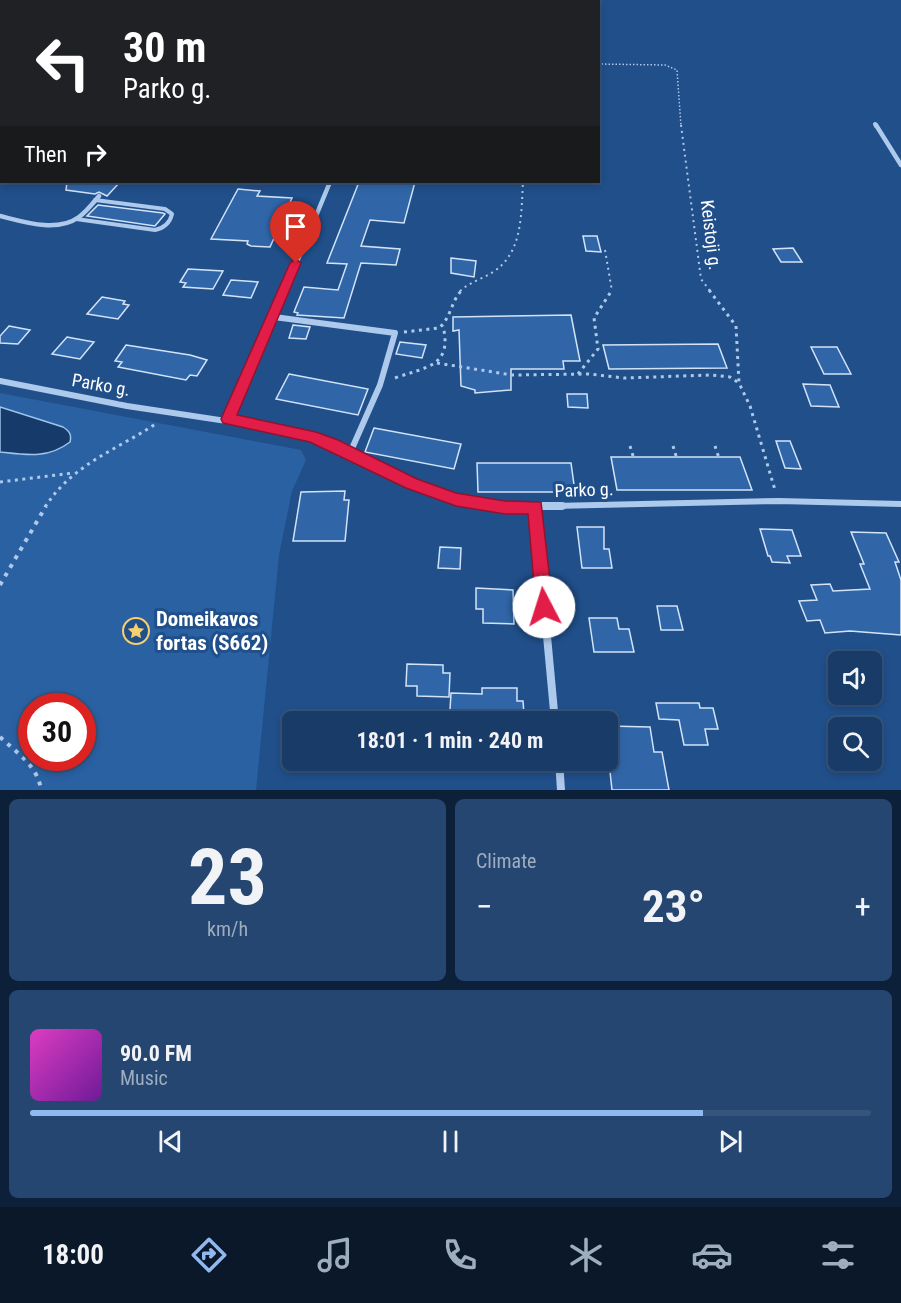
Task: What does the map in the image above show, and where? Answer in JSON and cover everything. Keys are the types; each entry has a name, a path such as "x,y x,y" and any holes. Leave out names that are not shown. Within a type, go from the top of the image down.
{"street":[{"path":"874,124 901,165"},
{"path":"228,419 274,317 330,183"},
{"path":"0,216 46,225 76,219 97,198"},
{"path":"274,317 395,333 380,386 350,453"},
{"name":"Parko g.","path":"0,381 171,413 255,423 311,436 408,482 456,500 505,507 779,501 901,504"},
{"path":"535,507 554,711"},
{"path":"560,771 561,790"}],"lane":[{"path":"76,219 155,230 163,228 172,214 165,209 97,198"}],"path":[{"name":"Keistoji g.","path":"600,64 664,65 677,70 681,131 700,274 704,285 736,326 739,383 750,406 779,501"},
{"path":"395,333 434,330 443,325 460,290 502,266 513,252 523,183"},
{"path":"578,374 598,349 594,318 612,292 605,250"},
{"path":"437,363 446,353 447,337 443,325"},
{"path":"380,386 402,374 437,363 512,375 578,374 624,378 711,375 730,377 739,383"},
{"path":"0,585 54,495 74,472 110,449 146,431 171,413"},
{"path":"630,446 634,459"},
{"path":"674,446 677,459"},
{"path":"715,446 719,459"},
{"path":"0,482 74,472"},
{"path":"0,737 36,772 42,790"}],"shaded area":[{"name":"Domeikavos fortas (S662)","path":"0,393 301,450 306,460 292,491 279,555 256,790 0,790"},
{"path":"0,407 63,427 70,433 70,442 53,451 36,455 0,452"}],"building":[{"path":"67,183 119,183 107,196 99,192 95,194 66,190"},
{"path":"359,183 415,183 404,223 370,220 361,246 400,249 396,265 361,263 344,318 297,315 298,313 294,312 304,287 338,290 347,264 327,263"},
{"path":"238,189 260,191 257,196 292,198 270,247 251,246 247,244 248,241 211,239"},
{"path":"98,205 165,214 155,226 87,216"},
{"path":"583,236 597,236 601,252 586,251"},
{"path":"793,248 802,262 781,262 773,249"},
{"path":"451,258 476,261 474,277 451,273"},
{"path":"188,269 223,271 213,289 183,287 186,283 180,282"},
{"path":"231,280 258,282 251,298 223,295"},
{"path":"102,297 125,301 123,304 129,305 118,319 87,314"},
{"path":"571,315 580,361 563,361 564,369 511,369 511,390 475,393 475,390 461,386 459,330 453,331 453,317"},
{"path":"293,325 310,327 306,339 289,338"},
{"path":"9,326 30,330 18,344 0,343 0,336"},
{"path":"67,337 94,342 80,359 52,354"},
{"path":"400,342 426,345 422,358 396,354"},
{"path":"718,344 727,368 609,369 603,345"},
{"path":"126,345 190,355 207,360 197,376 190,375 186,380 118,367 122,362 115,361"},
{"path":"811,347 837,347 851,374 824,374"},
{"path":"289,374 368,389 358,415 276,399"},
{"path":"803,384 830,385 839,407 811,406"},
{"path":"567,394 587,394 588,408 568,407"},
{"path":"374,428 461,444 454,469 365,452"},
{"path":"776,441 790,441 801,469 785,468"},
{"path":"611,457 740,457 752,490 617,490"},
{"path":"477,463 571,463 575,492 478,492"},
{"path":"345,491 344,500 349,500 345,541 293,541 301,492"},
{"path":"577,527 604,527 604,549 609,549 612,568 582,568"},
{"path":"760,529 792,530 801,556 787,556 790,563 772,562"},
{"path":"851,532 886,533 899,562 895,562 901,580 901,635 850,631 825,633 820,620 807,621 799,601 817,600 811,585 830,584 833,591 870,589 860,564 864,564"},
{"path":"440,547 461,548 460,569 438,568"},
{"path":"476,588 513,590 514,624 483,623 483,609 476,609"},
{"path":"657,606 677,606 683,630 661,630"},
{"path":"589,618 617,618 619,629 629,629 634,652 594,652"},
{"path":"407,664 443,665 443,673 450,673 449,697 417,696 417,686 406,686"},
{"path":"482,688 517,688 517,701 523,701 524,711 450,710 451,693 482,694"},
{"path":"656,703 699,703 700,708 713,708 718,729 705,729 708,745 684,745 679,720 659,719"},
{"path":"618,726 650,727 654,752 662,752 669,790 612,790 610,771 618,771"}],"place":[{"name":"Domeikavos fortas (S662)","path":"136,631"}],"route":[{"path":"296,263 228,419 311,436 333,444 411,484 456,500 505,507 535,507 544,607"}]}
